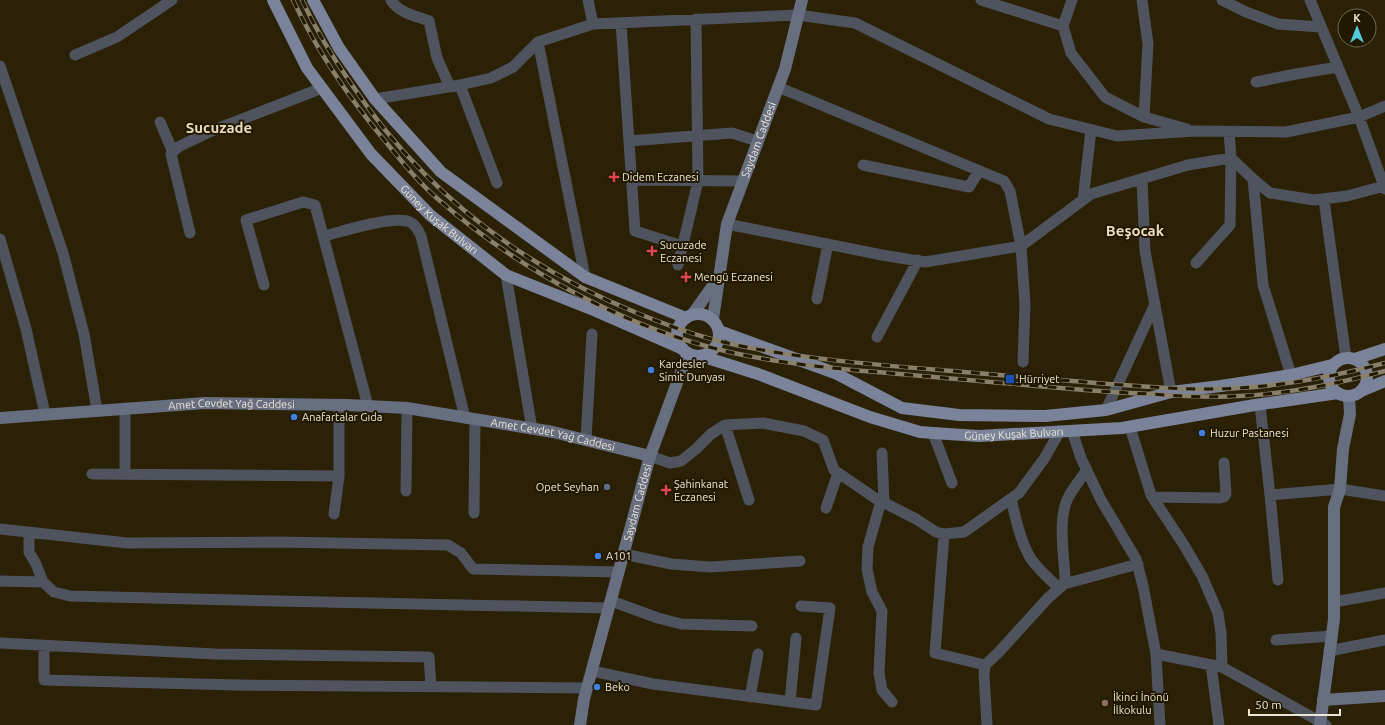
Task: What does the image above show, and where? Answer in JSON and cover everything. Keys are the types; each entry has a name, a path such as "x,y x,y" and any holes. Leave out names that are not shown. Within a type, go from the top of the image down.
{"main road":[{"name":"Güney Kuşak Bulvarı","path":"274,0 307,68 371,154 430,215 506,275 596,311 685,352"},
{"path":"313,0 340,48 375,99 441,172 585,277 689,316 700,314 712,319 717,325 719,331 717,344 713,350 701,356 695,356 685,352 679,343 677,337 678,329 681,323 689,316 718,279"},
{"name":"Saydam Caddesi","path":"712,319 727,224 785,69 802,0"},
{"name":"Güney Kuşak Bulvarı","path":"719,331 835,373 902,408 959,415 1045,416 1106,410 1171,392 1291,375 1332,365"},
{"path":"1385,349 1351,359 1337,360 1332,365 1328,377 1333,389 1343,395 1355,393 1385,381"},
{"name":"Saydam Caddesi","path":"580,725 587,688 650,456 685,352"},
{"name":"Güney Kuşak Bulvarı","path":"701,356 758,374 870,417 920,432 979,436 1130,427 1338,393"},
{"path":"1322,724 1323,700 1334,618 1334,507 1340,489 1344,449 1355,393 1364,386 1366,373 1364,368 1351,359"},
{"name":"Amet Cevdet Yağ Caddesi","path":"0,418 205,403 339,405 407,408 553,432 650,456"},
{"path":"1323,700 1385,696"}],"street":[{"path":"75,55 117,37 158,4 172,0"},
{"path":"391,0 404,12 429,20 437,58 455,86 497,183"},
{"path":"588,0 593,24"},
{"path":"981,0 1063,26"},
{"path":"1072,0 1063,26 1071,53 1105,96 1144,117 1195,131"},
{"path":"1142,0 1148,44 1144,117"},
{"path":"1222,0 1246,12 1278,24 1321,27"},
{"path":"1231,158 1270,193 1314,200 1324,200 1384,188 1360,118 1310,0"},
{"path":"375,99 455,86 491,78 514,67 538,42 593,24 798,15 855,23 1049,119 1117,136 1195,131 1286,132 1360,118 1385,106"},
{"path":"678,265 698,181 696,19"},
{"path":"621,23 635,231 682,246"},
{"path":"538,42 585,277"},
{"path":"0,66 63,253 84,334 97,410"},
{"path":"1256,82 1338,67"},
{"path":"173,152 178,147 209,132 322,88"},
{"path":"778,88 1004,181 1010,191 1021,246 1025,304 1022,362"},
{"path":"160,122 173,152 172,154 190,233"},
{"path":"1084,200 1091,130"},
{"path":"1196,263 1230,225 1231,158 1229,132"},
{"path":"629,142 732,133 758,142"},
{"path":"727,224 925,262 1021,246 1091,194 1188,165 1231,158"},
{"path":"863,165 969,187 978,171"},
{"path":"1142,179 1145,251 1171,392"},
{"path":"1253,179 1263,285 1291,375"},
{"path":"631,180 743,181"},
{"path":"1324,200 1351,359"},
{"path":"264,285 246,220 303,202 315,205 368,406"},
{"path":"324,236 386,221 407,221 416,226 421,236 470,418 474,513"},
{"path":"0,239 26,329 45,414"},
{"path":"817,299 828,244"},
{"path":"877,337 918,260"},
{"path":"506,275 532,429"},
{"path":"1106,410 1155,304"},
{"path":"586,440 592,334"},
{"path":"334,514 338,476 339,405"},
{"path":"1260,405 1278,580"},
{"path":"125,408 125,474"},
{"path":"406,491 407,408"},
{"path":"650,456 670,462 681,461 711,434 725,425 764,423 804,431 823,440 834,470 838,473 883,502 916,519 936,532 944,534 964,532 1019,493 1066,431 1101,500 1138,564 1156,654 1160,725"},
{"path":"725,425 749,500"},
{"path":"1130,427 1152,497 1184,545 1202,576 1218,613 1221,633 1216,666 1219,725"},
{"path":"933,433 952,484"},
{"path":"882,453 883,502 868,547 867,569 872,592 882,611 879,673 882,690 892,702"},
{"path":"1152,497 1224,497 1226,494 1224,463"},
{"path":"988,725 984,674 985,665 998,653 1032,615 1062,586 1065,578 1062,530 1064,510 1068,496 1087,470"},
{"path":"826,508 838,473"},
{"path":"92,474 338,476"},
{"path":"1270,495 1340,489 1385,496"},
{"path":"1011,499 1021,536 1031,558 1042,573 1062,586 1138,564"},
{"path":"0,529 127,542 277,542 448,545 461,553 473,569 619,572"},
{"path":"28,532 29,552 36,564 43,582 54,592 70,596 236,600 610,605 680,624 752,626"},
{"path":"944,534 935,653 985,665"},
{"path":"624,554 671,564 710,567 800,562"},
{"path":"0,581 43,582"},
{"path":"1334,602 1385,593"},
{"path":"592,671 653,684 816,705 830,608 801,606"},
{"path":"1276,640 1332,636"},
{"path":"790,702 796,638"},
{"path":"1329,651 1385,640"},
{"path":"0,643 215,654 429,657 430,687"},
{"path":"44,645 44,680 238,685 587,688"},
{"path":"750,697 758,654"},
{"path":"1156,654 1216,666 1322,724"}],"railway":[{"path":"293,0 312,38 346,91 398,157 439,200 470,226 539,273 613,312 651,328 729,352 784,362 908,375 1114,392 1205,397 1257,395 1294,391 1385,371"},
{"path":"302,0 313,22 352,85 380,123 410,159 442,191 477,221 514,248 553,272 594,294 637,313 686,331 736,345 835,360 900,367 1175,388 1228,389 1276,385 1331,376 1385,363"}],"place":[{"name":"Didem Eczanesi","path":"614,177"},
{"name":"Sucuzade Eczanesi","path":"652,251"},
{"name":"Mengü Eczanesi","path":"686,277"},
{"name":"Kardesler Simit Dunyası","path":"651,370"},
{"name":"Hürriyet","path":"1010,379"},
{"name":"Anafartalar Gıda","path":"294,417"},
{"name":"Huzur Pastanesi","path":"1202,433"},
{"name":"Opet Seyhan","path":"607,487"},
{"name":"Şahinkanat Eczanesi","path":"666,490"},
{"name":"A101","path":"598,556"},
{"name":"Beko","path":"597,687"},
{"name":"İkinci İnönü İlkokulu","path":"1105,703"}],"district":[{"name":"Sucuzade","path":"219,127"},
{"name":"Beşocak","path":"1135,230"}]}
